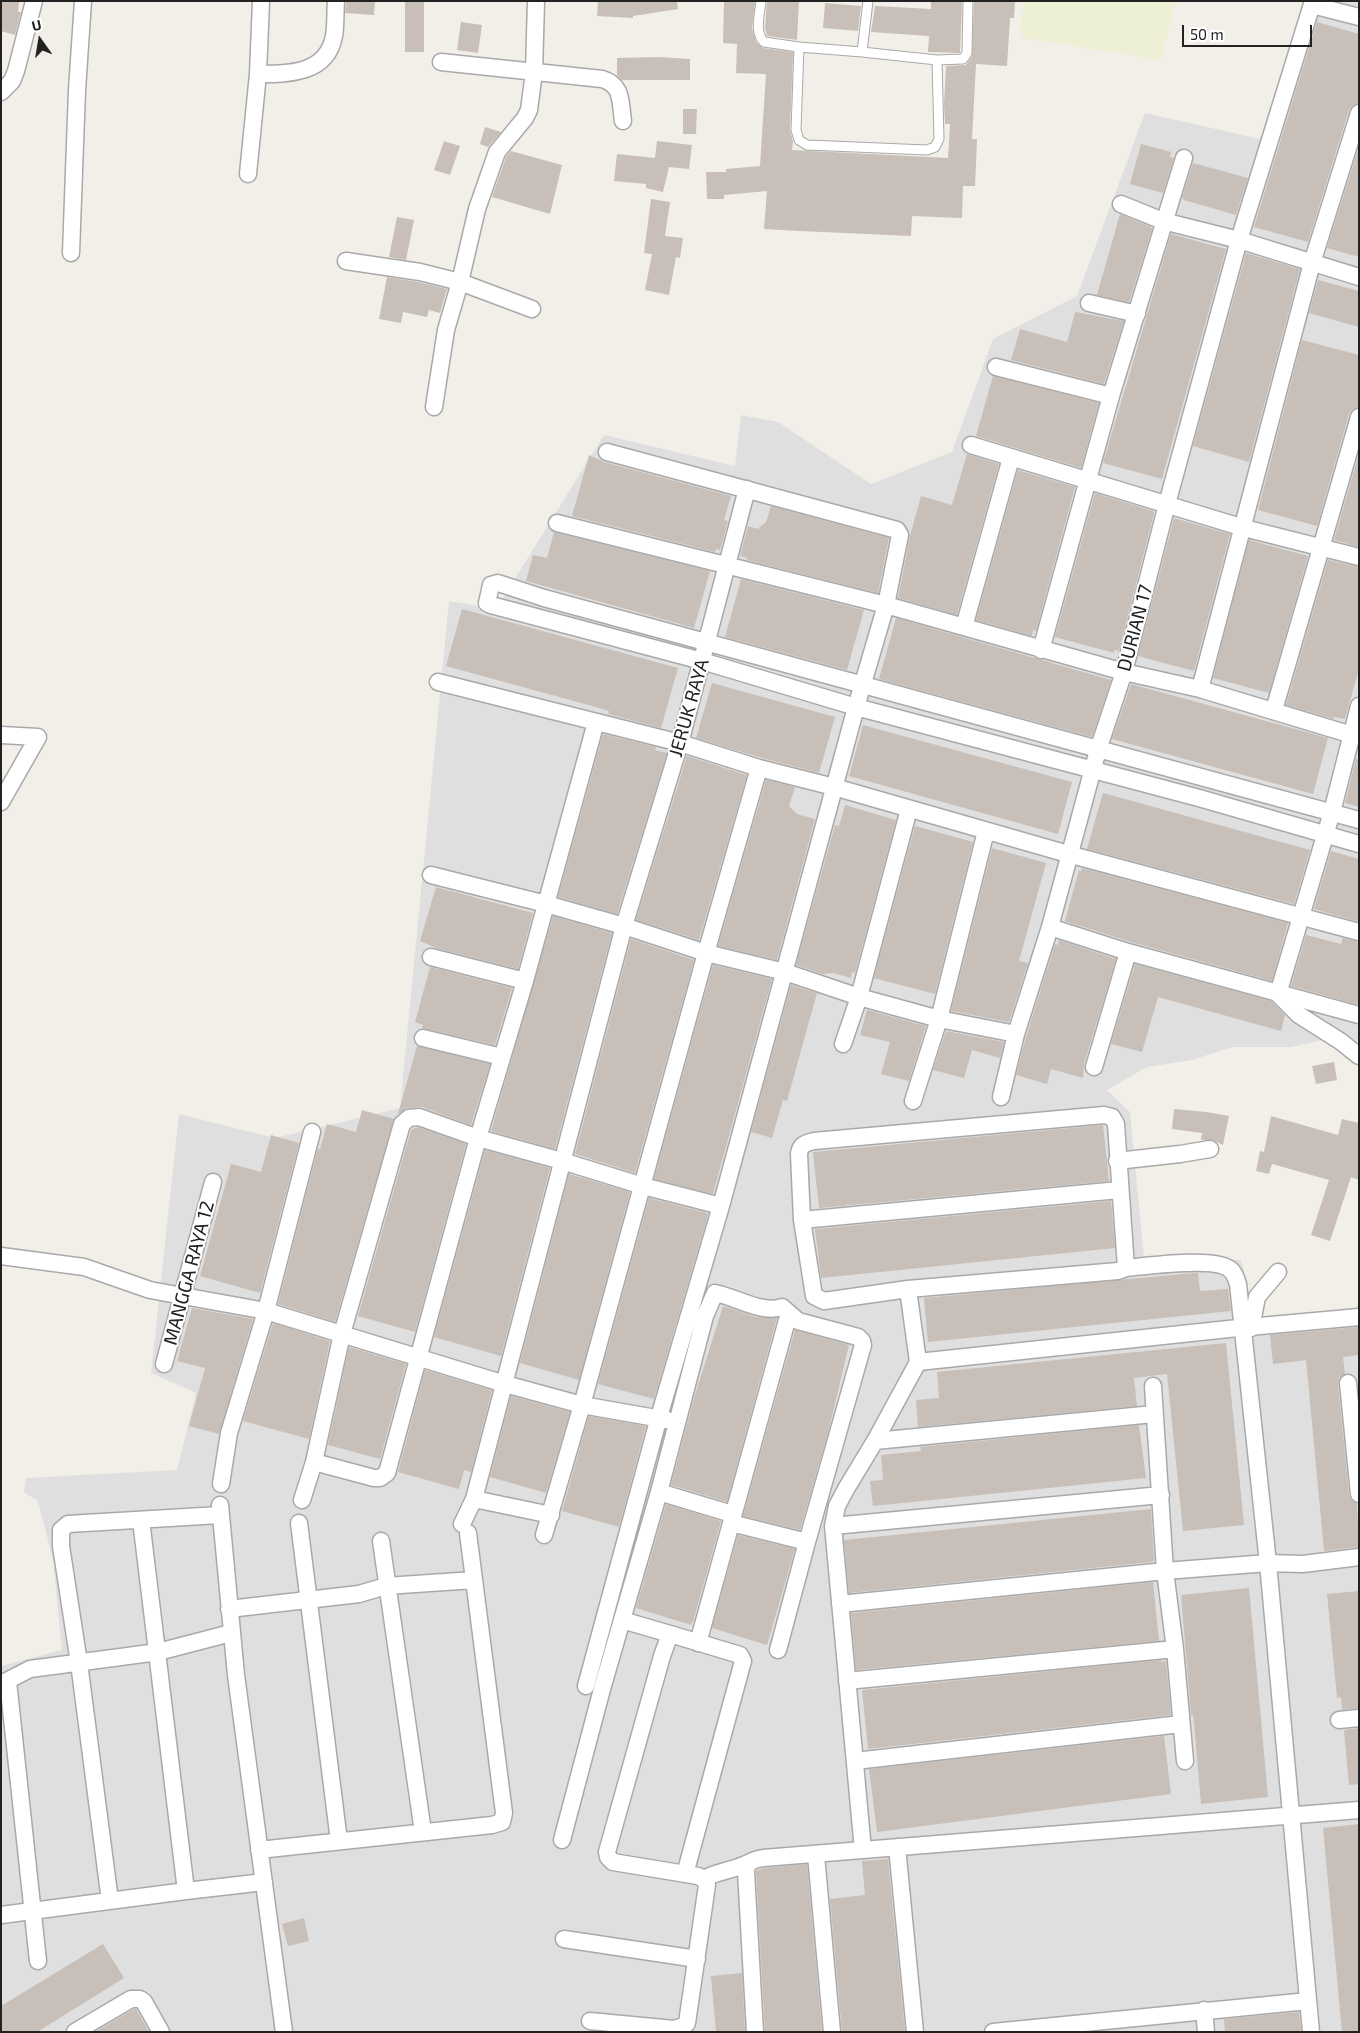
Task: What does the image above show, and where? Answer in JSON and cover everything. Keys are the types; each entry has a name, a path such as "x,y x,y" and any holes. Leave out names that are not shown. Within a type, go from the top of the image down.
{"street":[{"path":"1,92 12,81 16,71 34,1"},
{"path":"71,253 77,90 83,1"},
{"path":"248,174 258,74 261,1"},
{"path":"258,74 288,74 319,62 325,57 332,42 336,1"},
{"path":"434,407 446,330 482,193 497,152 528,114 534,72 536,1"},
{"path":"1313,3 1359,17"},
{"name":"DURIAN 17","path":"1001,1097 1016,1034 1050,927 1068,854 1098,750 1124,672 1167,504 1239,240 1313,3"},
{"path":"441,62 596,78 611,82 618,91 623,121"},
{"path":"1200,689 1244,528 1312,263 1359,113"},
{"path":"1041,650 1112,396 1163,221 1184,158"},
{"path":"1121,204 1163,221 1239,240 1359,277"},
{"path":"346,262 420,272 460,282 532,309"},
{"path":"1089,303 1137,314"},
{"path":"996,367 1112,396"},
{"path":"1274,710 1359,417"},
{"path":"971,445 1244,528 1359,557"},
{"path":"586,1686 659,1417 721,1206 862,684 886,605 900,539 898,531 606,452"},
{"path":"964,627 1011,458"},
{"name":"JERUK RAYA","path":"474,1580 465,1528 505,1384 624,926 680,743 747,489"},
{"path":"557,523 886,605 1041,650 1124,672 1200,689 1355,736"},
{"path":"1359,820 544,598 494,582 491,584 486,598 487,602 491,605 702,661 856,707 1199,798 1359,844"},
{"path":"539,618 544,598"},
{"path":"438,682 680,743 759,768 1359,932"},
{"path":"1278,994 1355,736 1359,706"},
{"path":"314,1462 374,1478 380,1478 387,1474 478,1138 525,981 596,722"},
{"path":"1,735 38,737 1,802"},
{"path":"544,1535 644,1186 706,953 759,768"},
{"path":"844,1044 859,996 909,809"},
{"path":"913,1101 939,1019 986,831"},
{"path":"431,875 624,926 706,953 785,972 939,1019 1016,1034"},
{"path":"1050,927 1128,952 1359,1015"},
{"path":"1094,1067 1128,952"},
{"path":"431,957 525,981"},
{"path":"1278,994 1299,1015 1340,1041 1359,1056"},
{"path":"423,1038 502,1057"},
{"path":"1126,1268 1119,1190 1116,1124 1114,1119 1109,1116 808,1142 802,1146 799,1154 802,1220 812,1287 814,1296 824,1301 908,1289 1196,1263 1226,1267 1236,1278 1247,1328 1311,2032"},
{"path":"302,1500 314,1462 342,1334 402,1124 409,1118 419,1117 478,1138 721,1206"},
{"path":"221,1484 229,1433 266,1311 312,1132"},
{"path":"1117,1161 1210,1149"},
{"name":"MANGGA RAYA 12","path":"164,1364 213,1182"},
{"path":"802,1220 1119,1190"},
{"path":"1,1256 84,1267 133,1285 266,1311 505,1384 582,1405 659,1417 677,1424"},
{"path":"1247,1328 1257,1297 1278,1272"},
{"path":"863,1850 833,1526 837,1506 918,1362 908,1289"},
{"path":"562,1840 659,1492 705,1316 715,1293 752,1305 774,1309 782,1307 798,1322 858,1336 864,1345 778,1650"},
{"path":"698,1643 789,1313"},
{"path":"918,1362 1358,1317"},
{"path":"1153,1386 1165,1571 1176,1649 1185,1761"},
{"path":"1352,1393 1358,1484"},
{"path":"875,1440 1154,1414"},
{"path":"659,1492 807,1542"},
{"path":"833,1526 1161,1495"},
{"path":"474,1499 551,1515"},
{"path":"110,1901 79,1663 61,1546 61,1530 68,1524 140,1520 220,1509 231,1633 284,2032"},
{"path":"140,1520 158,1652 186,1891"},
{"path":"299,1523 339,1841"},
{"path":"381,1541 423,1832"},
{"path":"840,1604 1165,1571 1268,1563 1303,1564 1359,1557"},
{"path":"229,1610 359,1594 386,1586 474,1580 504,1813 502,1822 492,1825 259,1850"},
{"path":"622,1620 740,1655 742,1662 685,1874"},
{"path":"38,1961 5,1682 30,1669 158,1652 231,1633"},
{"path":"590,2021 674,2029 684,2026 687,2022 707,1885 704,1879 698,1876 613,1862 608,1857 607,1852 662,1656 670,1634"},
{"path":"847,1681 1176,1649"},
{"path":"1339,1720 1359,1718"},
{"path":"855,1761 1181,1724"},
{"path":"704,1879 763,1858 1359,1810"},
{"path":"897,1847 915,2032"},
{"path":"816,1855 832,2032"},
{"path":"748,1863 746,1871 755,2032"},
{"path":"1,1915 264,1882"},
{"path":"564,1938 697,1959"},
{"path":"75,2032 131,1998 140,1999 144,2002 161,2032"},
{"path":"993,2032 1308,2001"},
{"path":"1204,2010 1206,2032"}],"lane":[{"path":"761,1 758,29 760,38 764,42 937,60 960,60 966,55 968,1"},
{"path":"862,52 868,1"},
{"path":"799,47 796,130 799,140 807,146 908,150 927,150 935,147 939,139 937,60"}],"shaded area":[{"path":"1304,1 1359,1 1359,1042 1335,1037 1291,1047 1232,1047 1192,1060 1147,1067 1107,1090 1130,1112 1144,1258 1241,1260 1256,1320 1356,1309 1359,1300 1359,2032 1,2032 1,1666 62,1650 53,1560 38,1501 24,1492 26,1478 177,1470 196,1393 151,1373 179,1114 275,1138 400,1108 449,601 496,609 604,435 735,466 741,415 778,422 871,484 952,452 993,339 1077,296 1145,113 1260,139"}],"green space":[{"path":"1023,1 1176,1 1161,60 1024,38 1021,35"}],"building":[{"path":"1,1 19,1 18,12 21,12 15,35 1,31"},
{"path":"346,1 375,1 374,15 345,13"},
{"path":"405,1 424,1 424,52 405,52"},
{"path":"598,1 677,1 678,9 633,16 633,18 597,16"},
{"path":"724,1 755,1 752,28 756,42 763,48 793,52 790,130 793,142 792,150 948,158 950,124 945,124 944,104 946,66 966,65 972,56 974,1 1015,1 1014,18 1010,18 1007,66 976,64 972,139 977,139 975,186 963,186 962,218 912,216 911,236 764,229 767,191 724,195 724,199 707,199 706,172 726,172 726,169 760,166 766,74 736,73 737,44 723,43"},
{"path":"767,1 799,1 797,40 767,36 765,28"},
{"path":"931,1 962,1 960,53 928,52 929,36 871,32 875,6 931,9"},
{"path":"825,3 861,6 858,31 823,28"},
{"path":"461,22 482,25 478,53 457,50"},
{"path":"1317,22 1359,34 1359,103 1353,105 1349,110 1308,242 1254,227"},
{"path":"659,57 690,59 690,80 622,80 617,75 617,58"},
{"path":"683,109 697,109 696,134 683,134"},
{"path":"485,127 501,132 488,147 480,144"},
{"path":"444,141 460,146 450,175 434,170"},
{"path":"657,141 692,145 689,169 669,167 663,192 646,188 646,184 614,181 617,154 655,158"},
{"path":"1141,144 1171,152 1170,157 1174,158 1163,193 1130,184"},
{"path":"1359,147 1359,257 1327,248"},
{"path":"511,151 562,165 550,214 492,197 506,157"},
{"path":"1193,163 1248,178 1236,215 1182,198"},
{"path":"651,199 670,202 665,236 683,238 680,258 676,257 669,295 645,290 652,254 644,253"},
{"path":"1120,214 1152,229 1129,302 1097,295"},
{"path":"397,217 414,220 406,260 389,257"},
{"path":"1171,234 1226,249 1162,479 1103,463"},
{"path":"1246,253 1300,269 1249,462 1193,446"},
{"path":"387,277 447,289 440,313 429,310 427,317 403,312 401,323 379,319"},
{"path":"1318,280 1359,291 1359,327 1309,313"},
{"path":"1075,312 1124,321 1104,384 1011,360 1020,329 1067,342"},
{"path":"1302,340 1359,355 1359,407 1352,410 1349,414 1317,526 1258,510"},
{"path":"993,376 1099,403 1081,468 976,436"},
{"path":"967,454 999,464 957,615 898,598 910,536 921,496 952,505"},
{"path":"1359,454 1359,547 1334,540"},
{"path":"589,455 604,462 731,496 724,520 728,521 720,550 716,549 715,552 572,516"},
{"path":"1018,470 1075,487 1036,631 1033,630 1032,636 976,620"},
{"path":"1095,493 1153,511 1154,513 1119,651 1114,650 1114,653 1055,637"},
{"path":"771,506 889,538 878,593 747,560 747,558 740,556 748,526 758,529 766,522"},
{"path":"1174,518 1230,534 1194,671 1138,656"},
{"path":"554,532 710,571 694,628 526,581 533,555 547,558"},
{"path":"1249,540 1308,556 1269,693 1213,678"},
{"path":"1328,560 1359,567 1359,669 1345,719 1334,717 1334,719 1286,705"},
{"path":"741,579 864,610 847,670 725,637"},
{"path":"462,609 678,668 661,728 608,714 609,711 592,706 446,666"},
{"path":"896,618 1111,680 1092,737 879,679"},
{"path":"712,683 835,717 819,773 696,738"},
{"path":"1131,684 1328,738 1313,794 1112,739"},
{"path":"863,725 1072,782 1058,834 849,776"},
{"path":"603,734 656,747 655,750 667,753 617,914 558,897"},
{"path":"687,756 747,775 699,940 636,920"},
{"path":"1356,759 1359,759 1359,807 1345,803"},
{"path":"766,780 795,787 789,806 797,814 815,819 777,960 718,946"},
{"path":"1103,793 1310,850 1294,904 1087,849"},
{"path":"845,805 896,820 855,973 852,972 851,978 833,973 822,974 796,965 835,825 839,826"},
{"path":"915,826 973,842 935,994 874,978"},
{"path":"992,848 1046,863 1019,961 1028,963 1009,1022 951,1011"},
{"path":"1331,851 1359,859 1359,922 1314,909"},
{"path":"1082,868 1288,923 1272,981 1131,942 1065,921 1079,870 1081,871"},
{"path":"436,887 533,913 518,969 436,948 420,941"},
{"path":"553,916 612,933 555,1149 491,1131"},
{"path":"1306,935 1341,944 1343,938 1359,942 1359,1005 1291,986"},
{"path":"631,939 694,960 635,1173 575,1154"},
{"path":"1059,940 1116,959 1084,1064 1083,1078 1051,1069 1047,1084 1016,1075 1055,944 1058,945"},
{"path":"1135,964 1271,1001 1285,1015 1281,1031 1158,997 1142,1052 1111,1044"},
{"path":"713,965 772,979 713,1194 654,1179"},
{"path":"430,967 512,988 495,1045 422,1028 423,1025 415,1022"},
{"path":"791,985 817,993 787,1101 783,1100 772,1138 751,1132"},
{"path":"867,1010 926,1026 909,1081 881,1074 890,1042 860,1035"},
{"path":"946,1031 1004,1042 1000,1058 972,1050 964,1078 933,1070"},
{"path":"417,1046 490,1064 471,1125 422,1107 407,1108 398,1114"},
{"path":"1334,1062 1337,1080 1316,1084 1312,1066"},
{"path":"1174,1109 1229,1116 1223,1145 1213,1140 1201,1140 1202,1133 1172,1129"},
{"path":"362,1110 394,1119 335,1322 278,1304 318,1148 320,1149 327,1124 356,1132"},
{"path":"1271,1116 1338,1135 1342,1119 1359,1123 1359,1180 1351,1177 1330,1241 1311,1235 1329,1180 1272,1164 1269,1174 1256,1171 1260,1151 1264,1152"},
{"path":"1103,1125 1109,1181 819,1208 813,1152"},
{"path":"418,1127 466,1144 415,1332 358,1316 411,1130"},
{"path":"271,1135 299,1143 260,1293 200,1276 231,1164 261,1172"},
{"path":"485,1150 550,1168 501,1356 434,1337"},
{"path":"569,1174 630,1192 579,1380 520,1363"},
{"path":"649,1198 707,1213 708,1215 654,1399 598,1384"},
{"path":"1111,1201 1115,1248 821,1278 815,1229"},
{"path":"1198,1273 1200,1291 1228,1289 1231,1311 928,1342 924,1298"},
{"path":"723,1306 755,1317 777,1318 727,1502 671,1485 694,1398"},
{"path":"192,1308 253,1319 219,1434 189,1426 205,1368 177,1361"},
{"path":"273,1323 330,1341 309,1439 243,1421"},
{"path":"1359,1327 1359,1355 1343,1357 1345,1374 1339,1378 1338,1384 1349,1495 1351,1500 1357,1503 1359,1547 1324,1551 1306,1360 1273,1364 1270,1335"},
{"path":"795,1330 849,1345 828,1433 800,1530 743,1516"},
{"path":"1226,1343 1244,1525 1183,1531 1167,1374 1134,1378 1137,1406 918,1427 916,1400 939,1398 937,1372"},
{"path":"349,1347 406,1364 380,1459 328,1445"},
{"path":"425,1370 492,1390 471,1472 464,1470 459,1489 398,1472"},
{"path":"511,1396 570,1412 546,1493 490,1477"},
{"path":"589,1416 646,1426 619,1527 562,1511"},
{"path":"1139,1425 1146,1478 873,1506 870,1481 883,1480 881,1455 921,1451 920,1447"},
{"path":"666,1504 721,1521 691,1625 636,1608"},
{"path":"1151,1509 1154,1561 1151,1562 849,1593 844,1540"},
{"path":"738,1535 795,1549 767,1645 712,1628"},
{"path":"1153,1582 1159,1641 856,1670 851,1613"},
{"path":"1249,1588 1268,1797 1201,1804 1181,1595"},
{"path":"1359,1591 1359,1708 1342,1710 1341,1697 1337,1698 1327,1594"},
{"path":"1161,1660 1161,1662 1166,1661 1171,1715 868,1749 862,1690"},
{"path":"1359,1728 1359,1784 1349,1785 1344,1730"},
{"path":"1164,1736 1171,1794 877,1832 869,1769"},
{"path":"1359,1824 1359,2032 1342,2032 1323,1828"},
{"path":"888,1859 905,2032 842,2032 830,1899 865,1895 862,1861"},
{"path":"807,1864 822,2032 765,2032 756,1871 764,1868"},
{"path":"304,1918 309,1941 288,1946 282,1924"},
{"path":"103,1944 124,1978 37,2032 1,2032 1,2006"},
{"path":"742,1973 745,2032 716,2032 711,1976"},
{"path":"136,2009 149,2032 95,2032"},
{"path":"1299,2012 1301,2032 1225,2032 1224,2019"}]}
